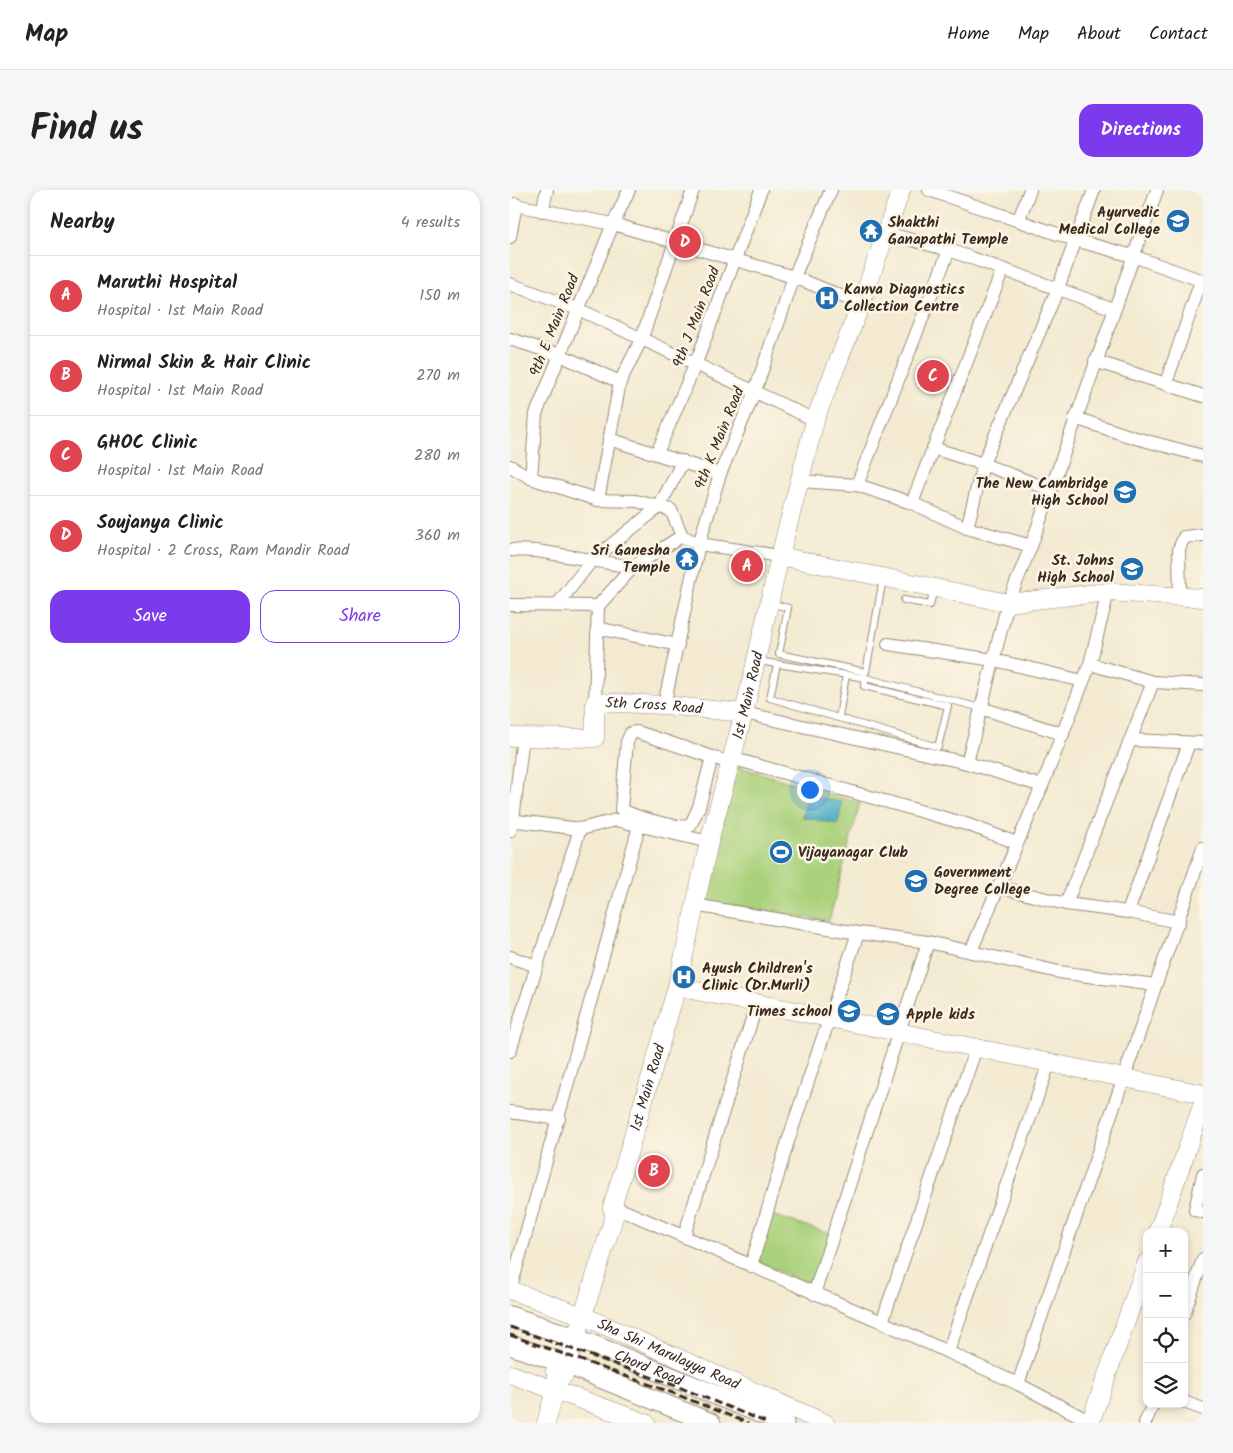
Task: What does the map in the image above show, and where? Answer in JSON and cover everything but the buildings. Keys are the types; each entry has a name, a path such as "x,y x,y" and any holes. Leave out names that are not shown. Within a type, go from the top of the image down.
{"main road":[{"name":"Chord Road","path":"510,1316 571,1336 784,1423"},
{"name":"Chord Road","path":"510,1345 559,1374 711,1423"}],"street":[{"path":"542,210 547,190"},
{"name":"9th E Main Road","path":"531,478 536,414 612,224 629,190"},
{"path":"598,500 620,382 641,340 693,190"},
{"name":"9th J Main Road","path":"657,453 696,363 761,190"},
{"name":"9th K Main Road","path":"664,705 699,544 720,474 756,391 794,277 831,190"},
{"name":"1st Main Road","path":"546,1423 578,1314 615,1214 612,1207 677,987 709,842 744,713 780,556 815,420 862,304 901,190"},
{"path":"929,190 967,196 1019,220 1075,240 1133,256 1202,281 1166,383"},
{"path":"1019,220 1030,190"},
{"path":"967,528 983,464 1057,291 1094,190"},
{"path":"968,763 1008,604 1031,546 1157,190"},
{"path":"510,237 513,204 612,224 794,277 862,304"},
{"path":"886,233 949,250 1002,271 1114,310"},
{"path":"858,485 949,250"},
{"path":"912,503 1002,271"},
{"path":"510,284 578,309 815,420"},
{"path":"510,339 560,356 620,382"},
{"path":"1095,361 1203,396"},
{"path":"1075,418 1132,437 1203,456"},
{"path":"609,439 720,474"},
{"path":"933,448 983,464 1051,490"},
{"path":"557,606 592,560 659,507 683,461"},
{"path":"510,466 531,478 598,500 636,501 671,510 682,536 699,544 780,556 1008,604 1108,592 1203,598"},
{"path":"800,481 858,485 912,503 967,528 1031,546"},
{"path":"1180,597 1180,549 1184,537 1203,535"},
{"path":"595,702 598,606 633,567 682,536"},
{"path":"510,550 537,551 633,567"},
{"path":"971,950 1042,786 1090,664 1108,592"},
{"path":"510,605 598,606"},
{"path":"597,628 678,645"},
{"path":"888,644 994,660 1083,681"},
{"path":"1090,664 1153,682 1203,685"},
{"path":"1066,904 1153,682"},
{"name":"5th Cross Road","path":"517,737 596,738 595,702 664,705 744,713"},
{"path":"981,708 1063,734"},
{"path":"744,713 968,763 1042,786"},
{"path":"712,757 699,807 690,826 681,826 630,814 621,809 627,742 631,733 636,732 712,757 731,760 966,824 1017,843"},
{"path":"517,737 511,824 580,829 616,820 709,842"},
{"path":"1130,740 1189,744 1203,743"},
{"path":"1128,912 1189,744"},
{"path":"510,1290 640,826"},
{"path":"510,1051 580,829"},
{"path":"1018,1384 1154,985 1179,922 1203,848"},
{"path":"999,887 1066,904 1128,912 1179,922"},
{"path":"694,904 858,933 928,942 971,950 1059,972 1154,985"},
{"path":"751,1266 788,1141 858,933"},
{"path":"814,1294 928,942"},
{"path":"510,957 537,966"},
{"path":"677,987 1203,1094"},
{"path":"684,1236 757,1003"},
{"path":"882,1322 976,1048"},
{"path":"948,1352 1049,1063"},
{"path":"1159,1228 1203,1103"},
{"path":"510,1112 559,1119"},
{"path":"1203,1174 1195,1210 1203,1212"},
{"path":"612,1207 684,1236 882,1322 1018,1384 1091,1423 1143,1273"},
{"path":"1188,1303 1203,1261"},
{"name":"Sha Shi Marulayya Road","path":"510,1290 578,1314 825,1423"},
{"path":"510,1374 559,1374 646,1423"},
{"path":"1188,1403 1203,1409"},
{"path":"1145,1423 1151,1408"}],"lane":[{"path":"769,603 788,608 779,654 866,672 883,577"},
{"path":"904,600 930,605 934,588"},
{"path":"756,661 866,678 981,708"},
{"path":"777,664 770,698 938,746 948,706 864,686 866,678"},
{"path":"839,717 846,675"}],"green space":[{"name":"Vijayanagar Club","path":"736,766 860,803 829,921 702,902"},
{"path":"772,1215 831,1234 814,1287 758,1261"}],"water":[{"path":"808,795 842,802 838,824 802,817"}],"railway":[{"path":"510,1327 676,1386 768,1423"},
{"path":"510,1335 673,1393 748,1423"}],"place":[{"name":"Ayurvedic Medical College","path":"1178,221"},
{"name":"Shakthi Ganapathi Temple","path":"871,231"},
{"name":"Soujanya Clinic","path":"685,242"},
{"name":"Kanva Diagnostics Collection Centre","path":"827,298"},
{"name":"GHOC Clinic","path":"933,376"},
{"name":"The New Cambridge High School","path":"1125,492"},
{"name":"Sri Ganesha Temple","path":"687,559"},
{"name":"Maruthi Hospital","path":"747,566"},
{"name":"St. Johns High School","path":"1132,569"},
{"name":"Vijayanagar Club","path":"781,852"},
{"name":"Government Degree College","path":"916,881"},
{"name":"Ayush Children's Clinic (Dr.Murli)","path":"684,977"},
{"name":"Times school","path":"849,1011"},
{"name":"Apple kids","path":"888,1014"},
{"name":"Nirmal Skin & Hair Clinic","path":"654,1171"}]}
